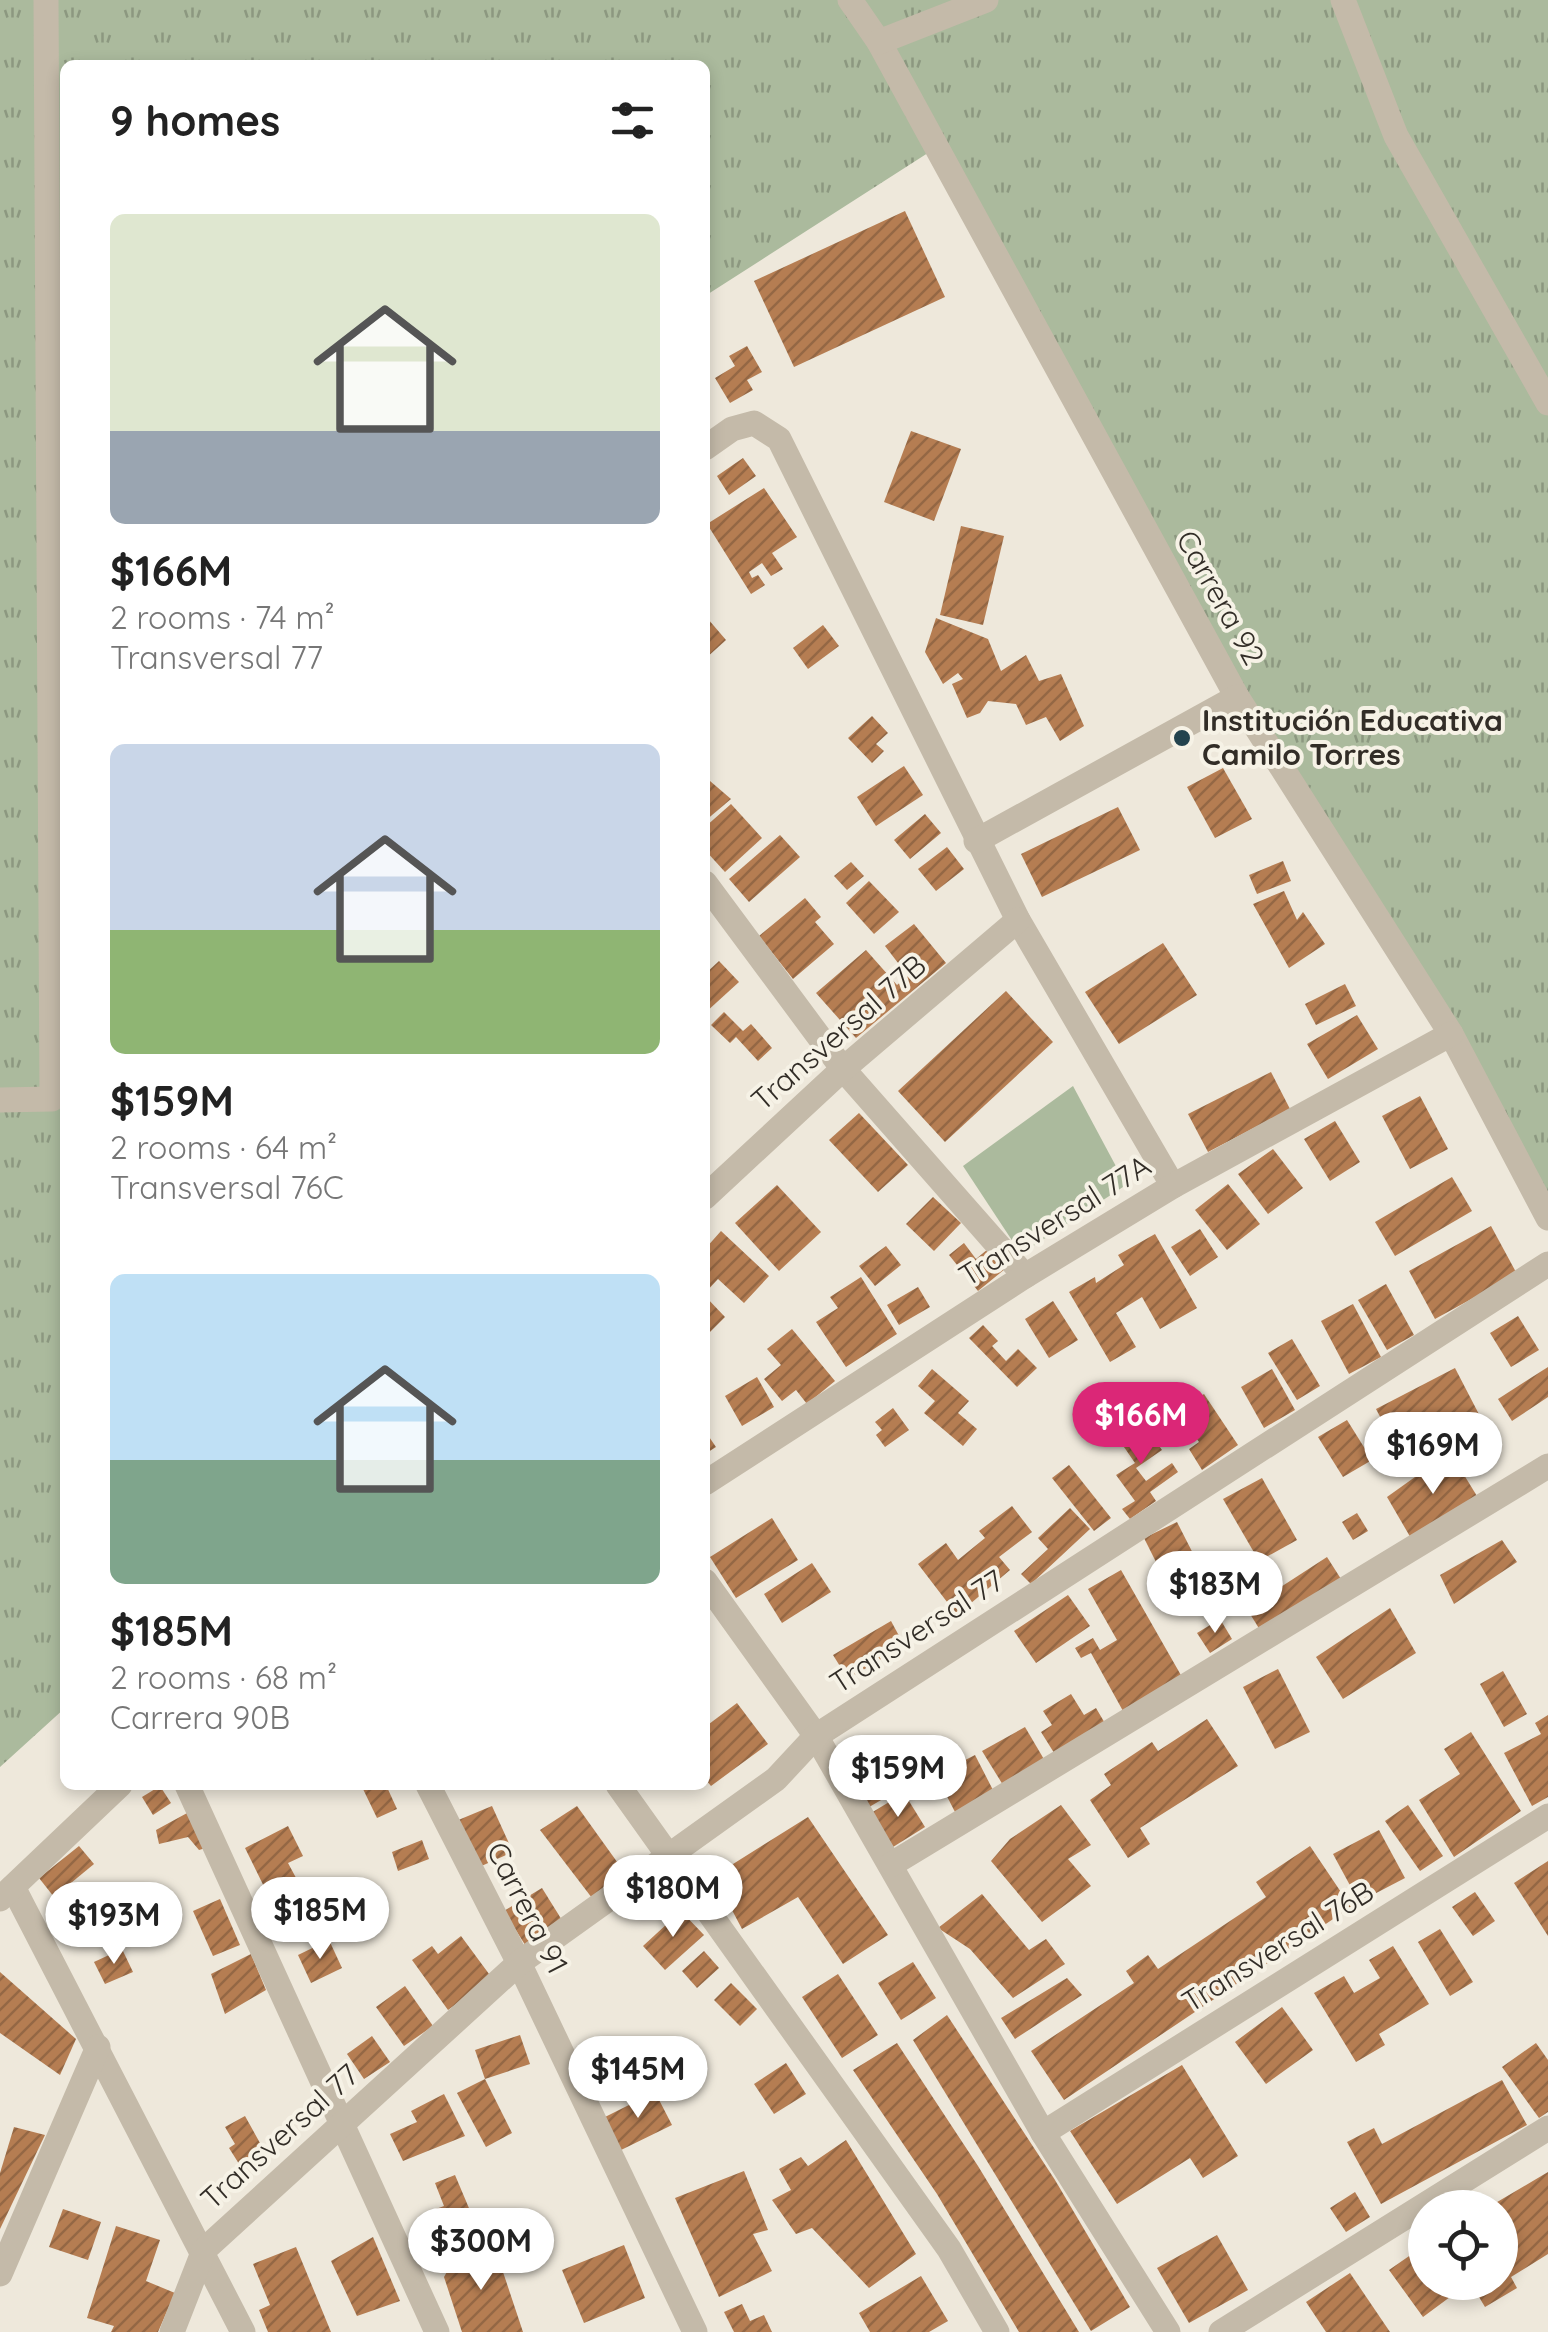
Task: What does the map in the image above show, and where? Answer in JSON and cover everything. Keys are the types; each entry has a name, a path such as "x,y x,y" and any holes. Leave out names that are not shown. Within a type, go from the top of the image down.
{"street":[{"path":"0,1100 52,1099 46,0"},
{"name":"Carrera 92","path":"850,0 879,42 1237,698 1451,1034 1548,1218"},
{"path":"879,42 986,0"},
{"path":"1343,0 1396,136 1548,403"},
{"path":"710,444 732,429 754,423 779,439 976,841 1173,1186"},
{"path":"976,841 1237,698"},
{"path":"710,890 843,1069 1025,1276"},
{"name":"Transversal 77B","path":"710,1192 843,1069 1018,920"},
{"name":"Transversal 77A","path":"710,1481 1025,1276 1173,1186 1451,1034"},
{"name":"Transversal 77","path":"172,2332 204,2250 519,1963 776,1779 816,1736 1548,1264"},
{"path":"892,1864 1548,1466"},
{"path":"710,1588 816,1736 1043,2133 1168,2332"},
{"path":"115,1790 7,1893 98,2047 243,2332"},
{"path":"189,1790 437,2332"},
{"name":"Carrera 91","path":"431,1790 519,1963 695,2332"},
{"path":"622,1790 950,2249 997,2332"},
{"name":"Transversal 76B","path":"1043,2133 1548,1816"},
{"path":"0,2274 98,2047"},
{"path":"1221,2332 1548,2128"}],"green space":[{"path":"0,0 1548,0 1548,1218 1237,697 931,151 710,293 710,60 60,60 60,1713 0,1767"},
{"path":"1073,1086 1126,1185 1021,1254 963,1166"}],"building":[{"path":"905,211 945,297 794,367 754,281"},
{"path":"747,346 762,372 747,380 753,390 730,403 715,378 735,366 729,356"},
{"path":"911,431 961,449 934,521 884,502"},
{"path":"743,458 756,476 729,495 717,476"},
{"path":"764,488 797,537 772,553 783,569 771,576 762,563 749,572 752,578 758,575 765,585 751,594 710,529 710,522"},
{"path":"961,526 1004,536 983,625 940,615"},
{"path":"936,618 988,639 1001,671 1026,655 1039,681 1061,674 1084,726 1060,741 1046,717 1026,725 1016,704 988,701 980,713 967,718 952,684 963,679 958,673 943,684 925,652"},
{"path":"710,621 726,640 710,654"},
{"path":"823,625 839,646 808,669 793,648"},
{"path":"872,716 888,733 876,744 884,751 872,763 848,738"},
{"path":"904,766 923,795 876,826 857,797"},
{"path":"1223,768 1252,819 1215,838 1187,787"},
{"path":"710,781 731,799 710,817"},
{"path":"731,804 762,838 725,872 710,856 710,823"},
{"path":"1118,807 1140,850 1042,897 1021,854"},
{"path":"925,814 941,833 910,859 894,840"},
{"path":"780,835 800,857 749,902 729,879"},
{"path":"947,847 964,869 936,891 918,869"},
{"path":"1283,861 1291,881 1257,894 1249,875"},
{"path":"851,862 864,876 847,890 834,876"},
{"path":"869,881 899,912 874,934 846,903"},
{"path":"1284,891 1297,920 1303,912 1325,944 1289,968 1253,904"},
{"path":"805,898 821,917 815,922 834,944 793,979 759,936"},
{"path":"914,924 946,963 856,1038 816,993 866,950 897,985 908,976 885,946"},
{"path":"1163,943 1197,995 1119,1044 1085,992"},
{"path":"719,961 739,982 710,1008 710,969"},
{"path":"1345,984 1356,1006 1316,1025 1305,1004"},
{"path":"1006,991 1053,1042 945,1142 898,1091"},
{"path":"724,1012 743,1031 751,1024 772,1048 758,1061 736,1037 730,1043 711,1025"},
{"path":"1357,1015 1378,1049 1328,1079 1307,1044"},
{"path":"1271,1072 1290,1109 1208,1152 1188,1114"},
{"path":"1420,1096 1448,1149 1410,1169 1382,1116"},
{"path":"859,1113 908,1165 878,1192 829,1140"},
{"path":"1335,1121 1360,1162 1330,1181 1304,1139"},
{"path":"1273,1149 1303,1188 1268,1214 1238,1174"},
{"path":"1452,1177 1472,1211 1395,1256 1375,1222"},
{"path":"1228,1184 1260,1224 1227,1250 1195,1210"},
{"path":"777,1185 821,1232 779,1271 735,1223"},
{"path":"933,1197 961,1223 934,1251 906,1224"},
{"path":"1491,1226 1517,1274 1435,1319 1409,1271"},
{"path":"1200,1229 1218,1257 1190,1276 1171,1247"},
{"path":"721,1231 769,1276 744,1303 718,1279 710,1288 710,1243"},
{"path":"1155,1234 1197,1308 1160,1329 1142,1297 1116,1313 1136,1347 1110,1362 1069,1292 1095,1277 1096,1283 1124,1265 1118,1255"},
{"path":"964,1243 976,1259 988,1249 1005,1269 978,1291 949,1255"},
{"path":"886,1246 901,1265 875,1286 859,1266"},
{"path":"861,1277 897,1334 846,1367 816,1322 838,1308 830,1297"},
{"path":"1386,1284 1414,1335 1387,1350 1358,1300"},
{"path":"918,1287 930,1307 899,1325 887,1305"},
{"path":"710,1301 725,1317 710,1332"},
{"path":"1053,1301 1078,1340 1049,1358 1025,1319"},
{"path":"1353,1304 1381,1357 1349,1374 1321,1321"},
{"path":"1518,1316 1539,1350 1511,1367 1490,1333"},
{"path":"983,1325 998,1341 992,1346 1006,1361 1018,1349 1037,1368 1017,1387 969,1338"},
{"path":"792,1329 835,1381 807,1404 796,1390 782,1401 764,1379 781,1365 767,1349"},
{"path":"1292,1339 1320,1386 1297,1400 1268,1353"},
{"path":"1548,1367 1548,1397 1512,1421 1498,1399"},
{"path":"1455,1368 1484,1424 1405,1464 1376,1409"},
{"path":"932,1369 969,1401 958,1413 977,1429 963,1446 924,1413 935,1401 918,1386"},
{"path":"1272,1369 1295,1410 1264,1428 1241,1387"},
{"path":"757,1377 774,1407 742,1426 725,1396"},
{"path":"1204,1394 1238,1445 1202,1470 1189,1449 1199,1442 1185,1422 1192,1418 1184,1408"},
{"path":"893,1408 909,1430 885,1447 876,1435 882,1430 875,1422"},
{"path":"1139,1417 1162,1450 1136,1468 1146,1481 1172,1463 1178,1472 1150,1492 1156,1501 1130,1519 1122,1509 1135,1501 1116,1475 1135,1463 1115,1434"},
{"path":"1347,1420 1372,1460 1343,1477 1318,1437"},
{"path":"1450,1452 1480,1501 1412,1540 1387,1497"},
{"path":"1069,1465 1111,1518 1094,1531 1052,1478"},
{"path":"1262,1478 1297,1540 1259,1561 1223,1499"},
{"path":"1012,1506 1032,1532 999,1557 1010,1570 957,1615 918,1564 946,1543 958,1560 985,1538 979,1531"},
{"path":"1070,1508 1090,1529 1031,1584 1021,1574 1048,1549 1038,1538"},
{"path":"1357,1513 1368,1531 1353,1540 1342,1522"},
{"path":"772,1518 798,1560 736,1598 710,1557"},
{"path":"1177,1522 1205,1577 1172,1594 1144,1538"},
{"path":"1502,1540 1517,1562 1454,1604 1440,1575"},
{"path":"1327,1557 1341,1579 1260,1630 1247,1609"},
{"path":"812,1563 831,1592 782,1623 764,1594"},
{"path":"1121,1570 1182,1677 1123,1711 1091,1653 1081,1658 1075,1648 1093,1638 1100,1650 1117,1640 1088,1589"},
{"path":"1068,1595 1090,1626 1036,1663 1014,1631"},
{"path":"1390,1608 1416,1653 1343,1699 1316,1657"},
{"path":"1220,1619 1232,1639 1210,1653 1197,1633"},
{"path":"891,1621 904,1645 848,1679 833,1655"},
{"path":"1278,1669 1310,1732 1275,1749 1243,1687"},
{"path":"1503,1671 1527,1714 1504,1727 1480,1684"},
{"path":"1071,1694 1084,1715 1096,1708 1106,1725 1056,1756 1041,1732 1052,1725 1043,1711"},
{"path":"737,1703 768,1744 711,1786 710,1785 710,1723"},
{"path":"1548,1715 1548,1797 1532,1806 1504,1753 1541,1734 1535,1723"},
{"path":"1207,1719 1238,1766 1140,1828 1150,1844 1128,1858 1090,1800 1111,1785 1104,1774 1152,1742 1158,1751"},
{"path":"1025,1727 1045,1761 1003,1785 982,1751"},
{"path":"1471,1732 1521,1811 1454,1857 1419,1800 1460,1774 1444,1749"},
{"path":"879,1754 900,1789 864,1810 843,1775"},
{"path":"975,1755 994,1792 955,1812 936,1775"},
{"path":"163,1790 171,1803 153,1815 142,1797"},
{"path":"363,1790 388,1790 397,1809 377,1818"},
{"path":"904,1793 925,1827 893,1847 871,1813"},
{"path":"1061,1805 1091,1845 1068,1859 1091,1886 1042,1922 991,1861 1010,1839"},
{"path":"1408,1805 1443,1856 1420,1871 1385,1821"},
{"path":"492,1806 513,1852 477,1868 456,1821"},
{"path":"577,1806 625,1873 592,1898 540,1830"},
{"path":"189,1812 209,1847 199,1850 188,1837 159,1844 156,1830"},
{"path":"808,1817 888,1935 843,1964 798,1897 742,1929 714,1876"},
{"path":"288,1826 303,1856 288,1863 308,1900 276,1911 245,1848"},
{"path":"1379,1830 1405,1878 1359,1902 1333,1854"},
{"path":"422,1840 429,1859 398,1871 392,1852"},
{"path":"79,1846 94,1864 54,1897 39,1878"},
{"path":"1310,1846 1351,1907 1064,2100 1031,2051 1134,1983 1126,1971 1148,1955 1158,1969 1266,1897 1256,1882"},
{"path":"1548,1861 1548,1936 1514,1883"},
{"path":"542,1888 565,1925 527,1948 504,1911"},
{"path":"1475,1892 1495,1921 1473,1936 1452,1907"},
{"path":"982,1894 1029,1950 1046,1939 1065,1964 1013,1998 970,1949 938,1928"},
{"path":"220,1899 240,1945 213,1956 193,1911"},
{"path":"681,1911 704,1935 665,1970 643,1946"},
{"path":"1440,1929 1473,1982 1450,1996 1418,1942"},
{"path":"461,1936 492,1978 448,2010 412,1960 432,1946 438,1954"},
{"path":"329,1940 342,1968 311,1983 298,1955"},
{"path":"1393,1946 1429,2004 1379,2034 1385,2045 1356,2062 1314,1993 1344,1976 1354,1993 1380,1978 1369,1960"},
{"path":"122,1949 133,1972 105,1984 94,1962"},
{"path":"704,1951 719,1968 697,1988 682,1971"},
{"path":"251,1954 266,1990 225,2014 211,1974"},
{"path":"913,1962 936,1998 901,2020 878,1983"},
{"path":"0,1972 76,2039 60,2075 0,2033"},
{"path":"838,1974 878,2035 842,2058 802,1997"},
{"path":"1067,1978 1082,1995 1015,2039 1001,2018"},
{"path":"731,1983 757,2009 740,2026 714,2000"},
{"path":"405,1986 433,2026 404,2046 376,2007"},
{"path":"1282,2007 1313,2050 1266,2084 1235,2042"},
{"path":"947,2015 1055,2180 1130,2307 1091,2331 913,2040"},
{"path":"520,2035 530,2064 485,2079 475,2050"},
{"path":"372,2036 390,2062 364,2079 347,2054"},
{"path":"897,2043 1079,2332 1019,2332 937,2194 853,2070"},
{"path":"1536,2043 1548,2060 1548,2112 1539,2118 1502,2067"},
{"path":"786,2063 806,2094 774,2114 754,2084"},
{"path":"1182,2065 1238,2156 1203,2178 1190,2158 1117,2204 1070,2131"},
{"path":"485,2079 512,2133 486,2147 457,2093"},
{"path":"1502,2080 1527,2125 1381,2204 1347,2142 1374,2128 1382,2144"},
{"path":"655,2092 672,2125 621,2150 605,2117"},
{"path":"444,2094 465,2136 403,2161 390,2134 417,2122 411,2111"},
{"path":"245,2116 265,2152 241,2167 229,2148 235,2144 225,2127"},
{"path":"14,2127 45,2135 0,2229 0,2173"},
{"path":"846,2140 916,2254 869,2288 812,2228 796,2234 772,2200 791,2190 779,2169 801,2157 808,2166"},
{"path":"744,2171 768,2230 753,2234 772,2271 719,2297 675,2198"},
{"path":"1548,2172 1548,2254 1518,2273 1518,2190"},
{"path":"455,2175 474,2220 435,2236 425,2213 444,2206 435,2183"},
{"path":"1355,2192 1370,2217 1346,2232 1330,2208"},
{"path":"63,2209 101,2222 88,2260 49,2247"},
{"path":"116,2226 160,2240 146,2281 175,2293 158,2332 111,2332 114,2326 87,2318"},
{"path":"1217,2235 1248,2290 1189,2323 1157,2268"},
{"path":"373,2237 400,2301 357,2316 331,2261"},
{"path":"494,2245 523,2332 462,2332 444,2277 457,2254"},
{"path":"624,2245 645,2298 584,2323 562,2270"},
{"path":"296,2247 331,2332 268,2332 259,2310 270,2305 253,2264"},
{"path":"1408,2257 1408,2296 1389,2270"},
{"path":"1350,2273 1390,2332 1326,2332 1306,2302"},
{"path":"921,2276 948,2321 929,2332 870,2332 859,2313"},
{"path":"1411,2300 1446,2300 1423,2317"},
{"path":"742,2304 750,2321 764,2315 772,2332 734,2332 724,2312"}],"place":[{"name":"Institución Educativa Camilo Torres","path":"1182,738"}]}
